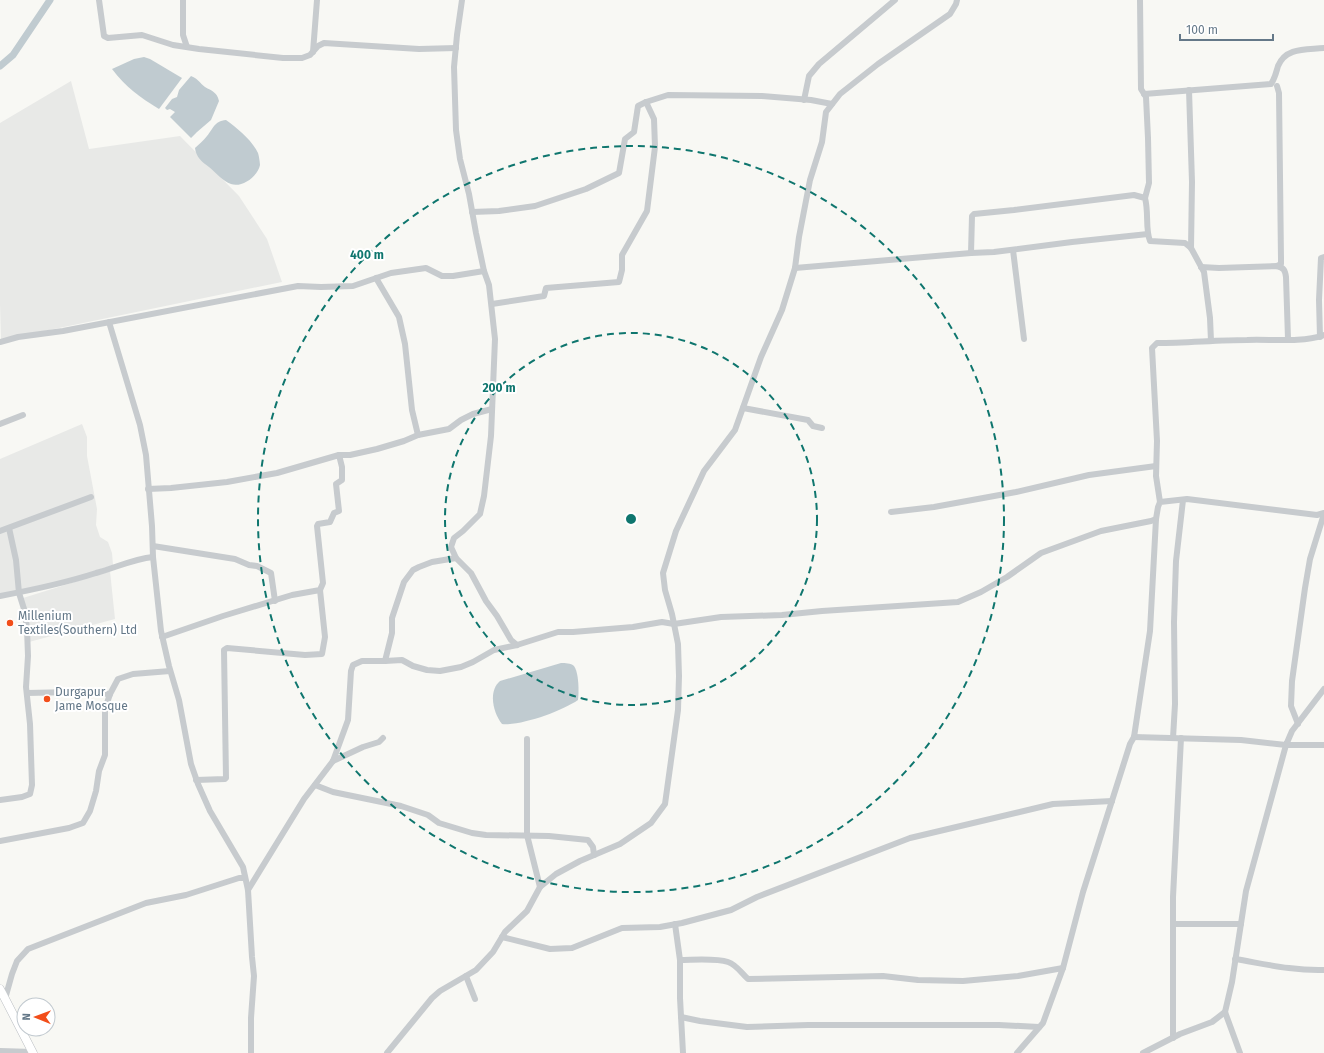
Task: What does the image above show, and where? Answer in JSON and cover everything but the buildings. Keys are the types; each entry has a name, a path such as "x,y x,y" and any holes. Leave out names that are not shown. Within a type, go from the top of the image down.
{"main road":[{"path":"0,989 33,1053"}],"street":[{"path":"99,0 104,36 108,38 142,35 173,45 283,58 302,58 313,53 318,46 324,42 418,49 456,48"},
{"path":"183,0 183,35 187,47"},
{"path":"313,53 317,0"},
{"path":"462,0 454,67 456,130 460,159 484,272 489,285 495,339 491,436 483,502 480,514 454,538 451,547 456,558 471,573 486,601 511,640 517,645"},
{"path":"804,100 808,76 819,64 895,0"},
{"path":"387,1053 426,1004 440,991 476,970 493,952 505,932 527,911 540,887 556,874 620,844 651,823 666,804 678,710 679,676 678,644 665,590 663,573 676,531 704,471 736,430 761,357 782,310 795,268 810,180 822,142 826,112 840,94 878,64 950,14 957,0"},
{"path":"1140,0 1141,89 1146,98 1149,183 1146,198 1148,234 1150,241 1185,243 1191,248 1204,272 1207,289 1211,341"},
{"path":"1144,94 1271,84 1274,80 1278,65 1286,54 1296,50 1324,48"},
{"path":"1277,86 1279,100 1281,264 1277,266"},
{"path":"1190,90 1192,182 1191,248"},
{"path":"472,212 499,211 535,206 586,189 619,173 625,139 634,132 638,106 668,95 762,96 832,104"},
{"path":"492,304 544,296 546,288 619,282 621,275 622,255 647,211 655,147 654,119 646,102"},
{"path":"971,253 972,216 974,214 1134,195 1146,198"},
{"path":"795,268 994,252 1148,234"},
{"path":"1013,250 1024,339"},
{"path":"1017,1053 1043,1023 1063,968 1083,892 1130,744 1134,736 1150,631 1156,519 1160,502 1156,476 1152,348 1157,343 1306,340 1322,336 1319,300 1321,258 1324,257"},
{"path":"1201,267 1219,268 1277,266 1285,270 1288,340"},
{"path":"0,342 18,337 63,331 298,286 353,286 391,273 426,268 442,276 484,272"},
{"path":"376,278 399,317 405,344 412,410 418,435"},
{"path":"109,322 140,425 146,455 153,558 162,637 178,700 191,764 196,780 210,812 243,866 248,890 254,976 251,1018 251,1053"},
{"path":"743,408 808,420 813,426 822,428"},
{"path":"148,489 172,488 255,478 277,473 339,455 350,455 377,449 418,435 449,429 461,420 473,414 492,409"},
{"path":"0,424 23,415"},
{"path":"196,780 226,778 224,650 227,648 305,655 322,654 325,637 320,590 323,583 317,526 318,524 330,522 334,513 339,511 336,484 342,480 343,475 339,455"},
{"path":"891,512 934,507 1016,492 1089,475 1156,466"},
{"path":"0,531 90,497"},
{"path":"1160,502 1183,500 1227,503 1318,515 1324,514 1309,566 1292,680 1291,706 1298,724"},
{"path":"1173,738 1176,561 1183,500"},
{"path":"248,890 304,799 333,761 348,720 351,671 354,665 362,661 402,660 412,666 427,670 440,671 461,667 494,650 517,645 558,632 633,627 662,622 674,624 721,617 782,615 822,610 958,602 981,592 1007,577 1041,553 1102,531 1156,519"},
{"path":"0,800 22,797 30,794 32,785 30,724 26,693 28,656 27,629 25,612 19,593 16,560 9,528"},
{"path":"153,546 235,559 249,565 257,566 271,573 275,600"},
{"path":"0,596 19,593 96,573 134,560 153,558"},
{"path":"385,660 392,633 392,618 404,582 413,570 419,567 432,562 456,558"},
{"path":"162,637 275,600 320,590"},
{"path":"0,841 69,828 83,823 90,811 96,791 98,771 105,755 105,709 110,694 118,679 133,674 170,671"},
{"path":"1240,1053 1225,1012 1246,891 1286,745 1292,731 1324,689"},
{"path":"26,693 74,692 110,694"},
{"path":"1134,736 1241,740 1286,745 1324,745"},
{"path":"333,761 363,747 379,742 383,738"},
{"path":"1173,1038 1174,882 1181,738"},
{"path":"527,739 527,835 540,887"},
{"path":"314,785 333,792 401,806 428,815 440,823 486,836 527,835 588,840 593,847 594,855"},
{"path":"502,938 550,949 572,948 622,928 660,927 731,910 758,897 910,838 1052,804 1112,801"},
{"path":"5,999 12,974 18,961 28,949 146,903 186,895 239,878 245,878"},
{"path":"675,924 680,960 680,1016 683,1053"},
{"path":"1173,924 1241,924"},
{"path":"680,960 709,960 728,962 738,968 748,979 882,976 918,980 963,981 1018,976 1063,968"},
{"path":"1235,960 1312,971 1324,970"},
{"path":"466,976 475,999"},
{"path":"1143,1053 1173,1038 1212,1022 1225,1012"},
{"path":"680,1016 700,1021 748,1027 808,1025 998,1025 1039,1027"},
{"path":"0,1051 33,1053"}],"shaded area":[{"path":"144,57 182,78 159,109 133,91 112,69 134,59"},
{"path":"191,76 214,92 219,101 211,120 191,138 170,117 175,112 165,108 172,99 177,97 179,90"},
{"path":"71,81 89,149 180,136 239,196 267,239 282,282 1,340 0,123"},
{"path":"226,120 248,139 259,156 259,169 253,177 244,183 235,185 222,179 202,161 198,157 195,148 206,138 214,126 219,122"},
{"path":"82,424 87,437 87,456 97,509 96,525 100,537 108,542 112,553 113,565 32,591 0,596 0,459"},
{"path":"110,571 115,619 29,642 23,598"},
{"path":"561,663 571,664 576,669 578,700 562,709 541,717 520,723 502,724 496,714 493,702 496,685 500,681"}],"waterway":[{"path":"0,66 13,55 50,0"}],"place":[{"name":"Millenium Textiles(Southern) Ltd","path":"10,623"},
{"name":"Durgapur Jame Mosque","path":"47,699"}]}
